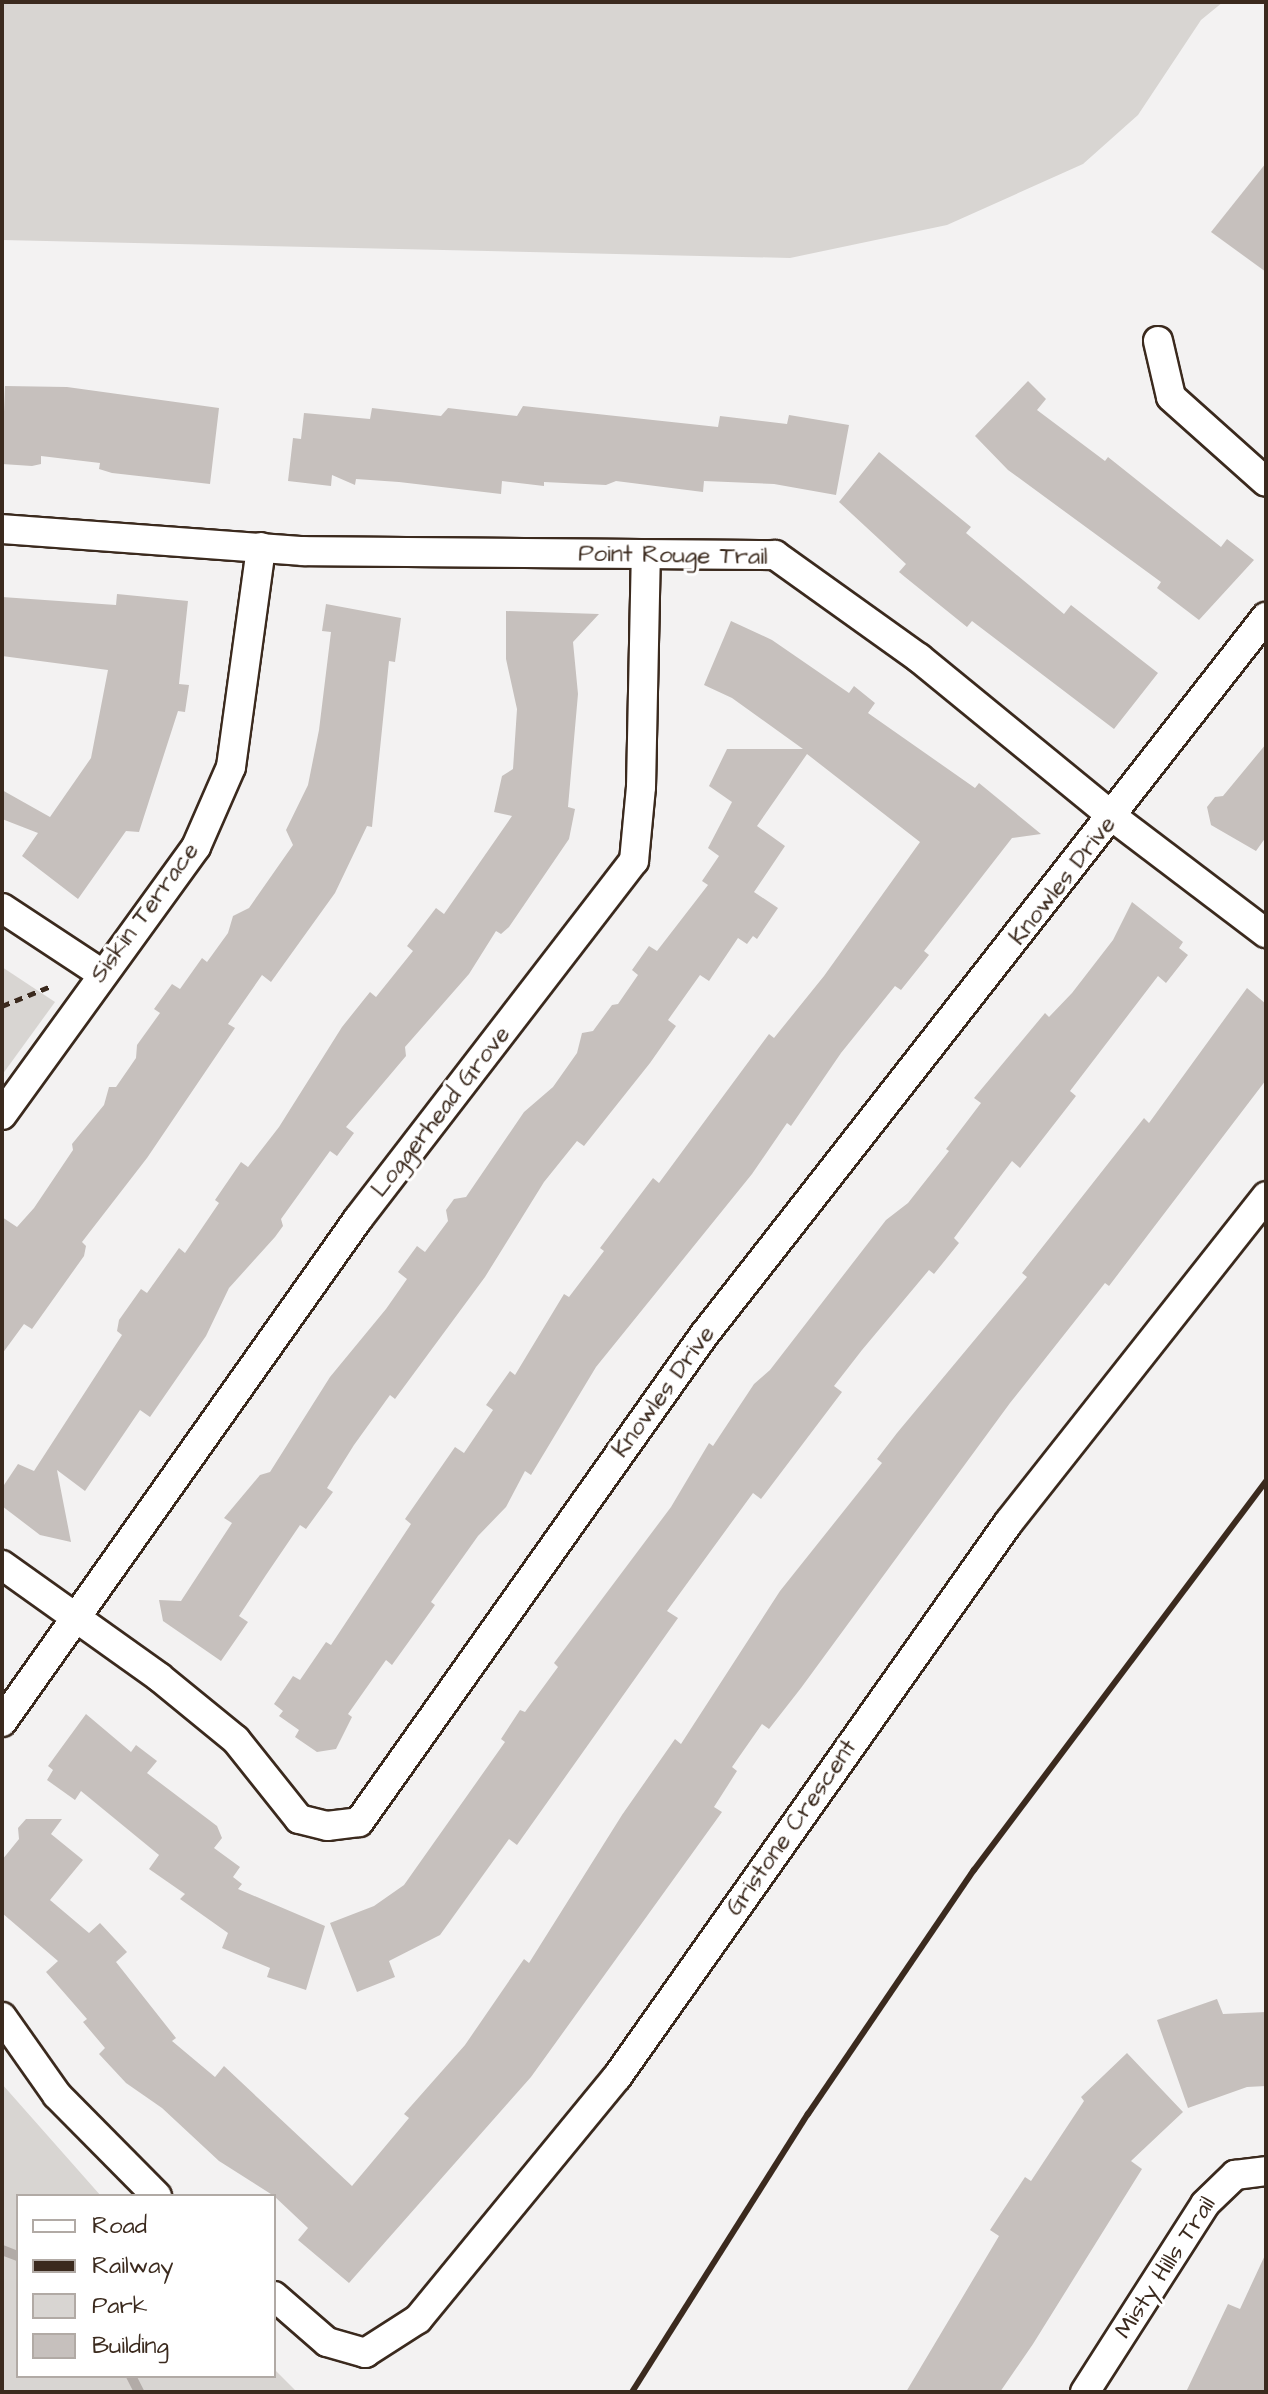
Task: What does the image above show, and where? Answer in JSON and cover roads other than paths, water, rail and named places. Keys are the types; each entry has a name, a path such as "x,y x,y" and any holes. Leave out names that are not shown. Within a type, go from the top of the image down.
{"street":[{"path":"1158,341 1171,397 1266,482"},
{"name":"Point Rouge Trail","path":"2,529 261,547 775,555 919,658 1113,817 1266,933"},
{"name":"Siskin Terrace","path":"2,1115 196,847 231,767 261,547"},
{"name":"Loggerhead Grove","path":"75,1617 358,1219 634,861 641,787 646,555"},
{"name":"Knowles Drive","path":"2,1565 236,1740 299,1819 327,1826 359,1822 704,1335 1113,817 1266,617"},
{"path":"2,908 102,974"},
{"name":"Gristone Crescent","path":"276,2298 327,2342 365,2353 418,2319 617,2077 1009,1522 1266,1196"},
{"path":"2,1722 75,1617"},
{"path":"2,2017 57,2095 155,2194"},
{"name":"Misty Hills Trail","path":"1085,2392 1205,2204 1235,2175 1266,2171"}],"waterway":[{"path":"2,2250 16,2255"},
{"path":"132,2378 139,2392"}],"railway":[{"path":"632,2392 808,2114 974,1870 1266,1481"}]}
